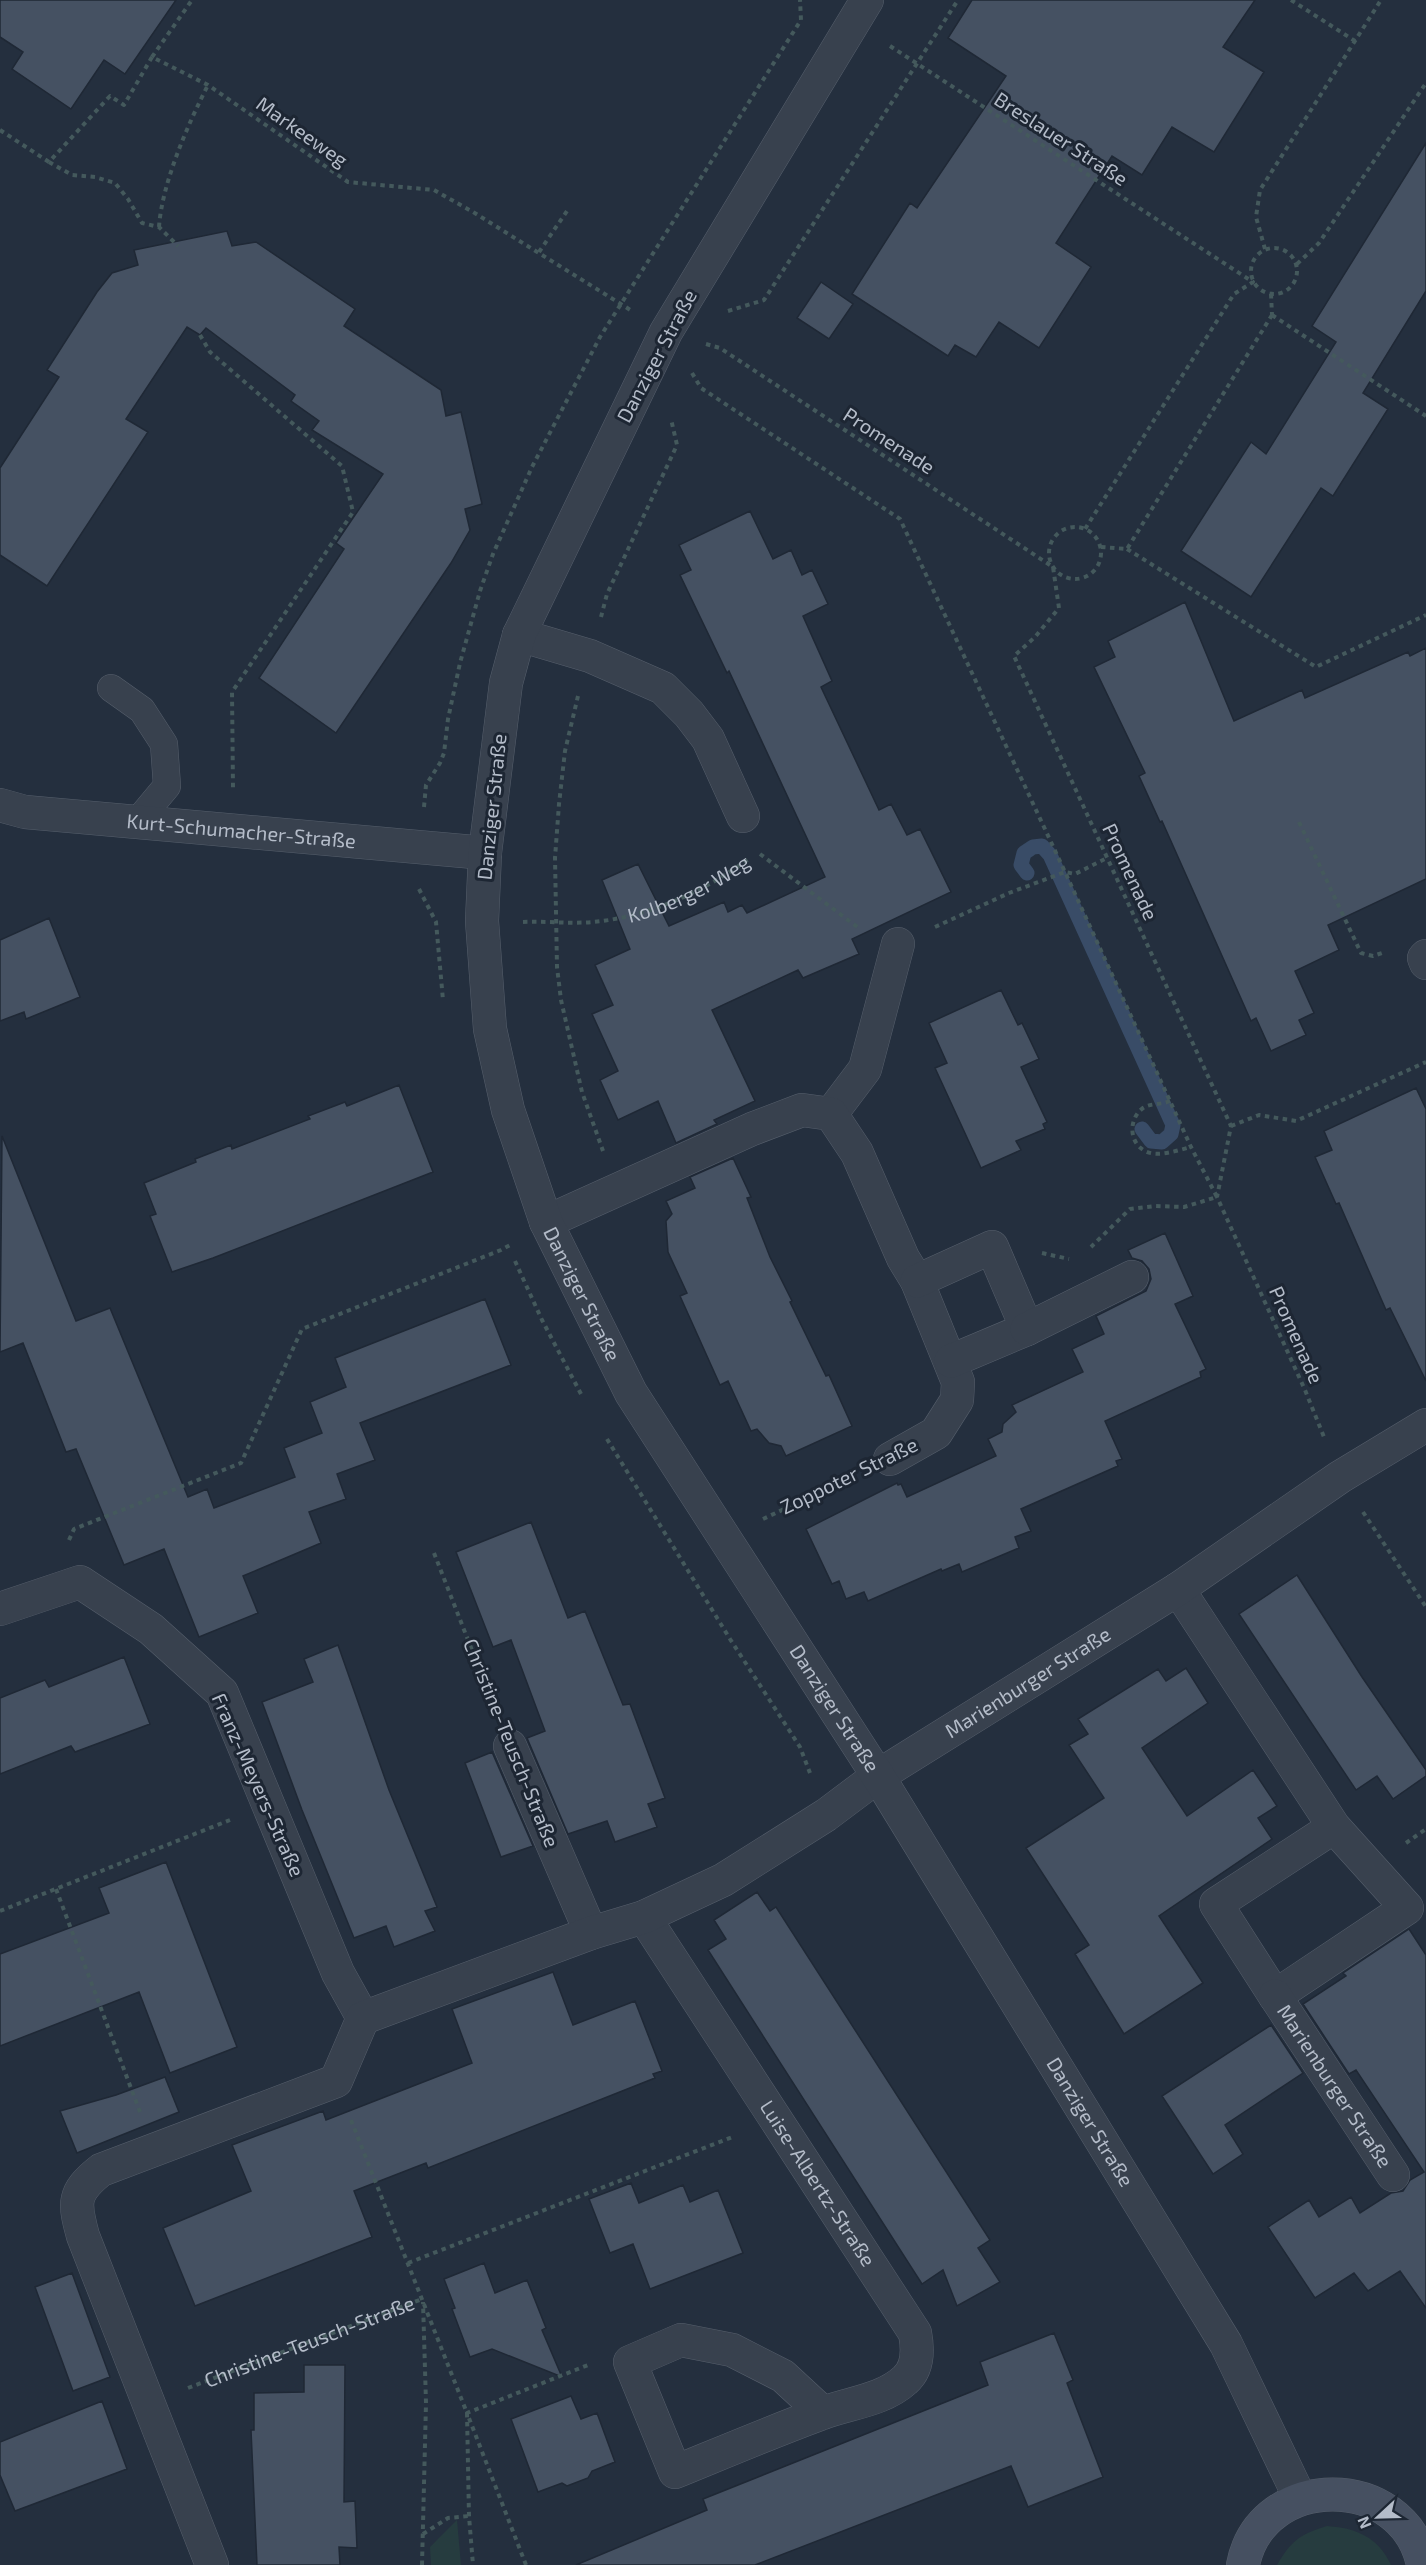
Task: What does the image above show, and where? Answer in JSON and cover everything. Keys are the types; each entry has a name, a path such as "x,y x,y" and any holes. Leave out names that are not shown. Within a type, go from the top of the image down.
{"main road":[{"path":"1244,2565 1246,2551 1267,2519 1300,2498 1336,2492 1370,2500 1400,2520 1423,2554"}],"street":[{"name":"Danziger Straße","path":"861,11 666,332 519,635 506,683 485,854 482,921 489,1029 508,1110 546,1222 631,1393 725,1542 879,1776 1226,2344 1300,2498"},
{"path":"519,635 590,656 663,688 689,714 708,739 743,816"},
{"name":"Kurt-Schumacher-Straße","path":"0,805 25,812 485,854"},
{"path":"546,1222 752,1129 802,1110 831,1114 865,1069 898,944"},
{"name":"Zoppoter Straße","path":"831,1114 857,1153 903,1258 917,1281 958,1382 957,1400 936,1433 890,1459"},
{"path":"917,1281 992,1247 1027,1329"},
{"path":"951,1361 1027,1329 1132,1277"},
{"name":"Marienburger Straße","path":"879,1776 1178,1589 1340,1477 1426,1425"},
{"path":"0,1609 80,1582"},
{"name":"Franz-Meyers-Straße","path":"80,1582 151,1629 222,1693 270,1804 338,1973 363,2018"},
{"name":"Marienburger Straße","path":"1178,1589 1334,1827 1407,1908 1275,1996"},
{"name":"Christine-Teusch-Straße","path":"510,1746 591,1933"},
{"path":"212,2565 83,2236 75,2208 83,2184 101,2170 249,2116 336,2081 363,2018 591,1933 644,1917 723,1880 826,1815 879,1776"},
{"name":"Marienburger Straße","path":"1334,1827 1216,1904 1393,2175"},
{"name":"Luise-Albertz-Straße","path":"630,2362 675,2472 823,2413 859,2403 895,2387 907,2379 915,2365 918,2349 915,2333 644,1917"},
{"path":"630,2362 681,2340 732,2350 783,2376 823,2413"}],"lane":[{"path":"111,688 142,710 164,744 167,786 137,822"}],"path":[{"path":"50,162 110,96 124,105 152,57 192,0"},
{"path":"443,1002 439,980 436,922 417,884 426,785 444,753 448,719 460,663 494,554 532,466 568,394 620,303 801,20 800,0"},
{"path":"723,313 764,300 958,0"},
{"path":"1291,0 1354,41"},
{"path":"1265,249 1256,217 1260,190 1381,0"},
{"name":"Breslauer Straße","path":"861,11 917,63 1253,282 1260,290 1270,294"},
{"name":"Markeeweg","path":"152,57 208,85 348,182 434,190 539,252 666,332"},
{"path":"1296,264 1319,243 1426,84"},
{"path":"159,227 161,205 194,112 208,85"},
{"path":"0,130 72,175 95,177 115,183 128,199 142,223 159,227 178,246"},
{"path":"539,252 567,211"},
{"path":"1085,529 1234,294 1253,282 1251,270 1255,258 1265,249 1278,248 1290,254 1296,264 1297,276 1292,286 1282,293 1270,294 1272,315 1127,549"},
{"path":"1272,315 1426,416"},
{"name":"Promenade","path":"666,332 720,348 1053,567 1059,608 1035,637 1014,656 1231,1126"},
{"path":"700,353 711,334"},
{"path":"200,335 210,352 342,466 353,512 232,692 233,831"},
{"name":"Promenade","path":"682,379 690,371 700,388 900,519 1305,1390 1340,1477 1426,1606"},
{"path":"619,1189 582,1092 561,1000 557,967 555,858 561,783 573,716 607,594 677,445 669,410"},
{"path":"1073,527 1085,529 1095,536 1101,547 1101,559 1093,573 1079,579 1063,576 1053,567 1049,555 1052,542 1061,532 1073,527"},
{"path":"1101,547 1127,549 1316,667 1426,615"},
{"path":"1299,822 1361,953 1373,956 1402,949 1425,959"},
{"name":"Kolberger Weg","path":"482,921 591,922 642,913 667,904 726,876 758,852 872,938 898,944"},
{"path":"898,944 1009,892 1065,872 1075,874 1107,858"},
{"path":"1083,1253 1130,1209 1155,1206 1184,1207 1216,1197 1231,1126 1259,1115 1296,1121 1426,1062"},
{"path":"1170,1101 1161,1105 1146,1105 1136,1113 1131,1127 1134,1141 1145,1152 1160,1154 1191,1147"},
{"path":"80,1582 65,1547 74,1529 241,1463 302,1329 509,1246 546,1222"},
{"path":"505,1236 531,1299 582,1396"},
{"path":"999,1266 1018,1254 1034,1252 1061,1259 1074,1259"},
{"path":"605,1437 800,1747 816,1797 826,1815"},
{"name":"Zoppoter Straße","path":"725,1542 759,1521 890,1459"},
{"name":"Christine-Teusch-Straße","path":"434,1553 510,1746"},
{"path":"0,1911 270,1804"},
{"path":"56,1888 154,2149"},
{"name":"Christine-Teusch-Straße","path":"147,2404 423,2299 336,2081"},
{"path":"408,2263 775,2120"},
{"path":"423,2299 526,2565"},
{"path":"422,2565 426,2403 423,2299"},
{"path":"467,2414 591,2364 630,2362"},
{"path":"467,2414 469,2516 473,2565"},
{"path":"423,2534 448,2518 469,2516"}],"green space":[{"path":"457,2520 461,2565 431,2565 430,2547"},
{"path":"1327,2526 1347,2529 1365,2536 1380,2547 1391,2565 1277,2565 1297,2540"}],"building":[{"path":"0,0 176,0 125,74 104,60 71,109 12,69 23,52 0,37"},
{"path":"972,0 1255,0 1223,47 1264,72 1214,152 1172,127 1142,175 1112,156 1056,243 1091,267 1039,348 999,322 976,357 955,345 948,356 852,294 910,203 917,208 1006,76 948,38"},
{"path":"1426,143 1426,291 1363,393 1388,409 1333,496 1321,488 1251,597 1181,551 1251,442 1266,454 1336,342 1312,326"},
{"path":"227,231 232,246 256,242 355,309 344,326 441,390 446,416 461,412 482,504 465,509 470,530 451,563 336,733 259,678 344,549 336,543 383,474 312,430 319,421 291,401 295,395 206,328 200,335 187,327 126,419 148,432 47,586 0,555 0,468 59,377 47,370 97,292 112,273 138,265 134,250"},
{"path":"821,282 853,304 829,339 797,318"},
{"path":"750,511 773,559 791,550 802,575 812,570 828,604 803,616 832,681 821,687 879,810 891,804 907,835 920,829 951,892 852,939 859,954 803,978 798,970 712,1010 755,1101 714,1120 717,1124 676,1143 658,1101 618,1120 600,1080 618,1071 592,1014 613,1005 595,965 630,949 602,880 638,864 669,926 724,902 728,912 742,905 747,913 825,877 729,671 727,673 680,575 691,570 679,545"},
{"path":"1185,602 1234,721 1302,690 1305,698 1408,652 1410,656 1426,648 1426,879 1328,925 1339,950 1295,971 1314,1013 1299,1020 1306,1035 1271,1051 1256,1018 1251,1021 1162,821 1160,822 1139,776 1145,773 1094,667 1115,657 1108,641"},
{"path":"49,918 80,997 26,1019 24,1012 0,1021 0,940"},
{"path":"1001,990 1018,1025 1022,1023 1039,1059 1021,1067 1047,1122 1043,1124 1045,1129 1016,1141 1021,1150 981,1168 935,1068 947,1063 929,1023"},
{"path":"399,1085 433,1172 172,1272 150,1216 156,1214 144,1183 231,1145 232,1149 310,1119 308,1116 345,1102 347,1106"},
{"path":"1416,1088 1426,1109 1426,1381 1390,1308 1386,1310 1339,1203 1336,1204 1315,1157 1332,1150 1324,1131"},
{"path":"2,1136 76,1321 110,1308 188,1497 207,1489 214,1508 295,1477 284,1448 322,1433 310,1402 346,1387 335,1358 485,1299 511,1365 360,1423 375,1460 337,1474 346,1499 309,1512 321,1543 243,1576 258,1613 199,1637 164,1549 124,1565 76,1449 66,1452 23,1343 0,1352"},
{"path":"733,1158 751,1197 747,1198 770,1257 852,1426 786,1456 781,1446 769,1443 757,1429 751,1431 728,1381 720,1385 680,1296 687,1293 668,1252 666,1221 672,1214 666,1201 695,1188 690,1177"},
{"path":"1165,1233 1193,1296 1175,1304 1206,1369 1200,1372 1201,1377 1105,1421 1122,1459 1116,1461 1118,1466 1021,1509 1031,1531 1015,1537 1019,1548 962,1572 959,1564 942,1571 941,1569 868,1601 864,1592 846,1599 839,1581 832,1584 806,1529 897,1483 901,1484 907,1497 996,1456 988,1439 1002,1432 1003,1424 1016,1412 1012,1405 1083,1372 1072,1349 1104,1334 1096,1316 1146,1291 1151,1279 1149,1269 1142,1261 1132,1258 1128,1250"},
{"path":"531,1522 568,1618 585,1611 623,1705 630,1704 665,1798 648,1804 657,1827 615,1842 607,1821 568,1834 527,1738 545,1731 511,1640 493,1647 456,1552"},
{"path":"1297,1575 1362,1677 1426,1770 1426,1776 1393,1799 1377,1776 1356,1790 1239,1614"},
{"path":"338,1645 389,1790 437,1907 425,1911 435,1931 394,1947 386,1926 354,1938 302,1810 262,1702 313,1682 304,1659"},
{"path":"124,1657 150,1724 75,1752 71,1746 0,1774 0,1698 45,1680 49,1687"},
{"path":"1186,1668 1208,1703 1142,1748 1187,1816 1253,1770 1277,1806 1258,1818 1272,1839 1159,1916 1203,1983 1124,2034 1075,1954 1089,1945 1026,1848 1104,1798 1069,1745 1088,1734 1078,1719 1158,1669 1166,1681"},
{"path":"492,1752 533,1846 501,1857 465,1763"},
{"path":"166,1862 237,2047 170,2073 139,1992 0,2046 0,1954 109,1913 99,1888"},
{"path":"757,1892 770,1911 776,1907 990,2240 978,2248 1000,2282 957,2306 943,2270 922,2284 708,1950 726,1939 714,1920"},
{"path":"1409,1929 1426,1955 1426,2308 1400,2271 1368,2291 1354,2273 1315,2298 1268,2227 1309,2200 1319,2217 1351,2197 1360,2213 1391,2193 1403,2191 1410,2180 1424,2172 1356,2070 1349,2074 1303,2004 1346,1976 1343,1973"},
{"path":"553,1972 573,2025 635,2001 662,2071 653,2074 655,2078 428,2168 426,2163 354,2191 372,2237 195,2306 163,2228 251,2191 232,2145 323,2111 326,2120 472,2063 452,2009"},
{"path":"1271,2025 1303,2073 1225,2125 1243,2154 1213,2174 1162,2096"},
{"path":"165,2077 179,2112 77,2153 60,2111 116,2095"},
{"path":"631,2183 639,2203 683,2185 690,2202 718,2190 743,2253 650,2289 633,2244 610,2253 589,2199"},
{"path":"484,2263 495,2293 527,2280 546,2328 542,2330 562,2377 492,2349 470,2357 452,2309 455,2308 444,2279"},
{"path":"72,2273 110,2377 73,2391 35,2287"},
{"path":"1054,2333 1073,2380 1067,2383 1103,2477 1028,2507 1011,2466 755,2565 576,2565 707,2510 703,2499 988,2385 980,2362"},
{"path":"304,2365 345,2365 344,2502 355,2501 357,2548 339,2547 340,2565 257,2565 251,2430 254,2430 254,2393 304,2392"},
{"path":"571,2396 581,2419 597,2413 615,2462 592,2471 588,2478 567,2486 562,2483 538,2492 511,2419"},
{"path":"102,2401 127,2469 15,2511 0,2475 0,2442"}],"waterway":[{"path":"1027,873 1021,865 1024,853 1033,847 1042,846 1050,855 1173,1125 1171,1134 1162,1142 1151,1141 1142,1129"}]}
